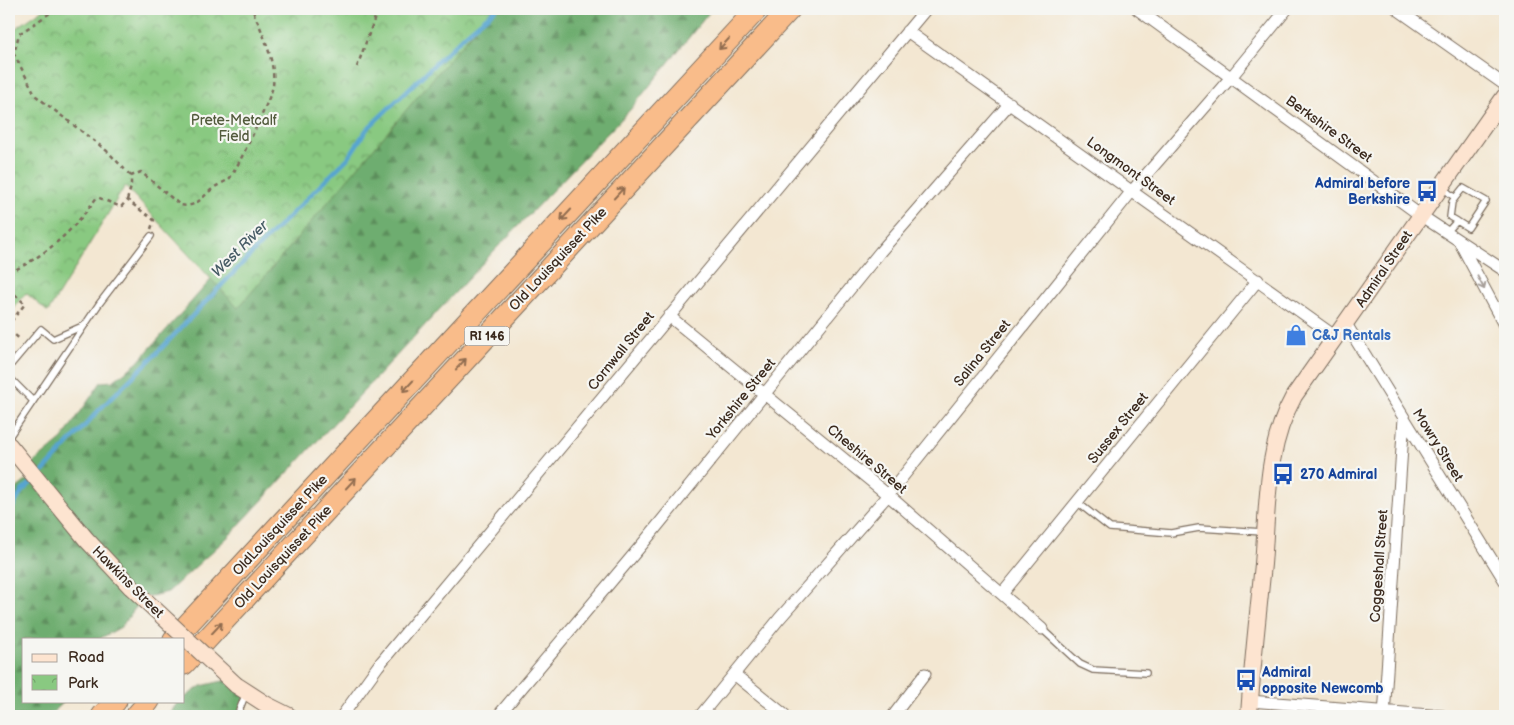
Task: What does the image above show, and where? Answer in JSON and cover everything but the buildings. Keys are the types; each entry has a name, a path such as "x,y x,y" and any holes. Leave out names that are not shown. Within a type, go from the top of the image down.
{"highway":[{"name":"Old Louisquisset Pike","path":"386,410 757,9"},
{"name":"Old Louisquisset Pike","path":"185,663 790,9"},
{"name":"OldLouisquisset Pike","path":"175,638 386,410"},
{"path":"102,716 115,702"},
{"path":"136,716 148,702"}],"main road":[{"name":"Admiral Street","path":"1249,709 1275,440 1282,417 1420,215 1505,96"},
{"name":"Hawkins Street","path":"9,445 101,556 131,587 241,688 289,716"}],"street":[{"name":"Cornwall Street","path":"342,716 378,666 926,9"},
{"name":"Berkshire Street","path":"1138,9 1420,215 1505,270"},
{"name":"Salina Street","path":"700,716 779,619 888,495 1132,191 1232,76 1287,9"},
{"path":"1397,9 1505,85"},
{"name":"Longmont Street","path":"908,30 1258,280 1341,331"},
{"name":"Yorkshire Street","path":"498,716 646,540 880,252 1010,103"},
{"path":"1458,239 1505,327"},
{"name":"Sussex Street","path":"1002,594 1258,280"},
{"name":"Cheshire Street","path":"669,316 765,392 888,495 1042,629"},
{"name":"Mowry Street","path":"1341,331 1404,418 1505,581"},
{"name":"Coggeshall Street","path":"1384,713 1404,418"},
{"path":"734,674 786,716"},
{"path":"893,716 925,674"},
{"path":"1249,709 1443,716"}],"lane":[{"path":"1442,186 1455,198"},
{"path":"1463,188 1486,201 1468,228 1458,221 1450,217 1452,202 1463,188"},
{"path":"1447,232 1458,221"},
{"path":"9,437 85,325 150,236"},
{"path":"9,367 41,329 53,339 85,325"},
{"path":"9,376 33,401"},
{"path":"1077,502 1110,528 1171,533 1199,528 1265,532"},
{"path":"1042,629 1080,664 1093,670 1146,673"},
{"path":"237,716 241,688"}],"path":[{"path":"9,273 52,248 76,226 97,197 121,207 128,200 131,187 127,169 107,150 36,96 14,54 19,34 56,9"},
{"path":"130,176 141,172 180,205 186,207 194,205 214,187 230,178 254,134 269,100 273,85 267,49 252,9"},
{"path":"357,67 378,9"},
{"path":"128,200 154,220 151,224 150,236"},
{"path":"9,289 25,304 9,324"},
{"path":"9,330 27,346"}],"green space":[{"name":"Prete-Metcalf Field","path":"44,9 492,9 238,308 125,186 48,312 26,293 9,315 9,33"},
{"path":"404,9 712,9 630,110 492,253 229,536 168,592 143,598 121,627 101,638 22,638 22,702 64,702 49,716 9,716 9,501 12,492 35,474 32,464 62,439 101,382 113,381 137,363 215,275"},
{"path":"227,680 247,694 237,716 168,716 178,702 185,702 185,697 201,686"}],"waterway":[{"name":"West River","path":"39,476 99,410 348,158 367,129 467,33 496,9"},
{"name":"West River","path":"9,514 22,491 33,481"}],"place":[{"name":"Admiral before Berkshire","path":"1427,191"},
{"name":"C&J Rentals","path":"1296,335"},
{"name":"270 Admiral","path":"1283,474"},
{"name":"Admiral opposite Newcomb","path":"1246,680"}]}
